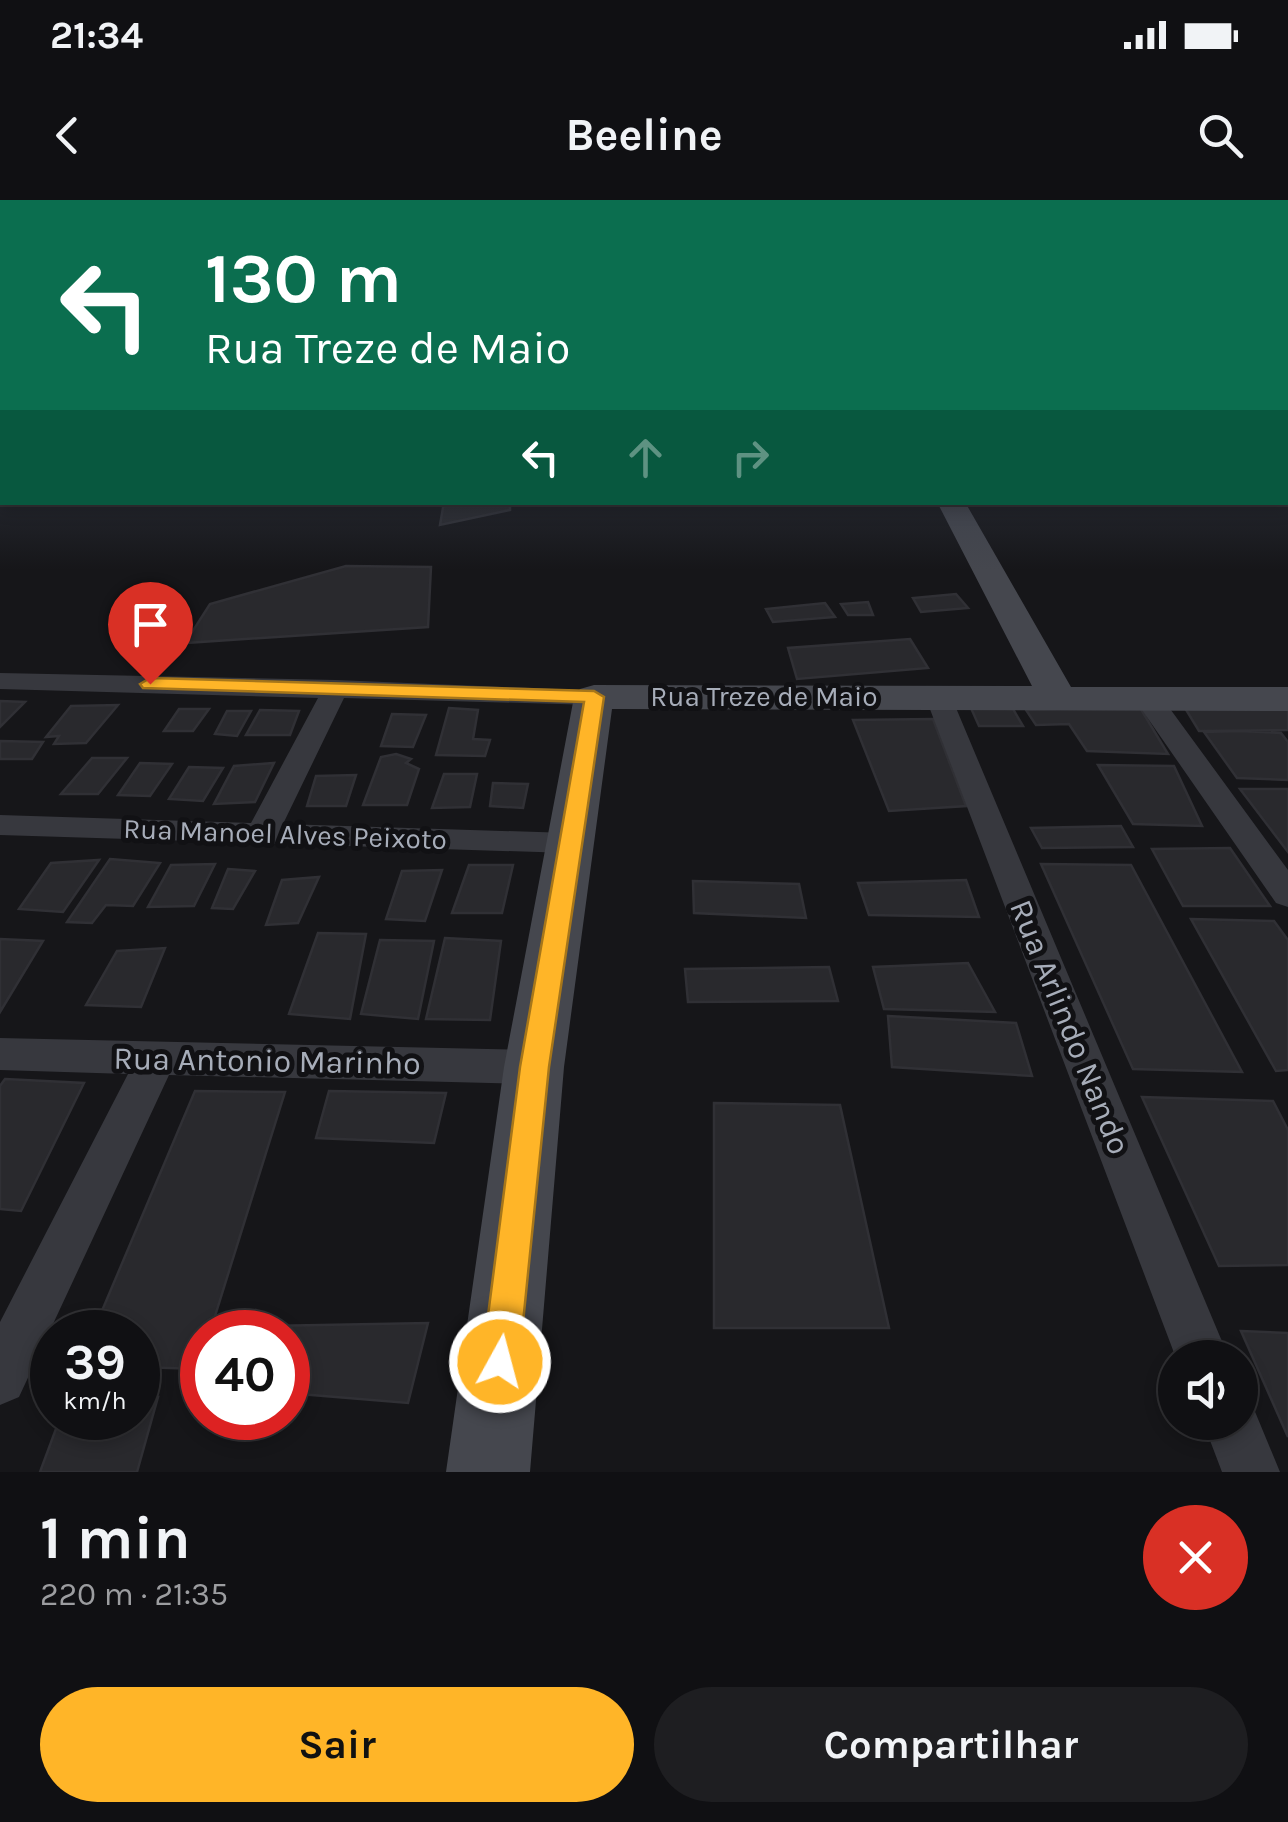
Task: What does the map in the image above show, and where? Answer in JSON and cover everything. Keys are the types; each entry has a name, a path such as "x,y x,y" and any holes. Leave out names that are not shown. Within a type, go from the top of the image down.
{"street":[{"path":"953,505 1056,697"},
{"name":"Rua Treze de Maio","path":"0,681 594,697 1288,699"},
{"path":"262,833 336,688"},
{"name":"Rua Arlindo Nando","path":"938,696 1197,1340"},
{"path":"488,1472 534,1067 594,697"},
{"path":"1147,697 1288,895"},
{"name":"Rua Manoel Alves Peixoto","path":"0,825 570,843"},
{"name":"Rua Antonio Marinho","path":"0,1054 534,1067"},
{"path":"0,1378 156,1059"},
{"path":"1238,1440 1251,1472"}],"building":[{"path":"443,505 510,505 510,510 440,525"},
{"path":"346,566 431,567 428,627 185,643 210,604"},
{"path":"956,594 968,608 921,612 913,598"},
{"path":"868,602 873,615 848,615 841,604"},
{"path":"825,603 835,617 773,622 766,609"},
{"path":"910,639 928,668 797,679 788,648"},
{"path":"0,701 25,702 0,727"},
{"path":"118,705 86,743 54,744 59,736 46,737 71,706"},
{"path":"1139,706 1168,754 1087,751 1069,724 1036,725 1026,710"},
{"path":"449,708 478,710 473,739 490,740 485,756 436,755"},
{"path":"971,708 1013,709 1023,726 979,726"},
{"path":"1185,708 1288,708 1288,730 1199,731"},
{"path":"179,709 209,709 193,731 164,731"},
{"path":"260,710 299,711 290,735 246,735"},
{"path":"227,711 251,711 237,736 215,734"},
{"path":"392,714 426,715 413,747 381,746"},
{"path":"933,719 966,806 889,811 853,720"},
{"path":"1204,732 1281,733 1288,742 1288,780 1237,778"},
{"path":"0,741 43,742 32,759 0,759"},
{"path":"396,754 411,759 406,763 419,769 407,805 363,805 381,757"},
{"path":"92,758 127,758 98,794 61,794"},
{"path":"140,763 172,764 150,796 118,795"},
{"path":"274,763 255,802 214,804 234,766"},
{"path":"1098,765 1174,766 1202,826 1133,824"},
{"path":"189,767 223,768 203,801 169,799"},
{"path":"444,774 477,774 470,807 432,808"},
{"path":"356,775 346,806 307,806 316,776"},
{"path":"493,783 528,784 523,808 490,806"},
{"path":"1240,789 1288,789 1288,852"},
{"path":"1121,826 1133,847 1042,848 1031,828"},
{"path":"1230,848 1270,906 1183,906 1152,849"},
{"path":"110,859 160,863 133,906 106,905 92,923 67,922"},
{"path":"99,860 63,912 19,909 51,863"},
{"path":"215,864 194,906 148,907 171,865"},
{"path":"1041,864 1131,865 1242,1072 1133,1069"},
{"path":"469,865 513,865 502,913 452,913"},
{"path":"228,869 255,871 233,909 212,908"},
{"path":"442,870 425,921 386,919 402,871"},
{"path":"319,877 298,923 266,925 282,880"},
{"path":"966,880 979,917 869,915 858,883"},
{"path":"693,881 799,884 806,918 694,913"},
{"path":"1191,919 1274,921 1288,940 1288,1070 1276,1071"},
{"path":"318,933 366,934 350,1019 289,1014"},
{"path":"445,938 501,941 490,1020 426,1019"},
{"path":"0,939 43,941 0,1012"},
{"path":"380,940 434,941 418,1019 361,1014"},
{"path":"165,948 141,1007 86,1005 117,951"},
{"path":"968,963 995,1012 884,1009 873,967"},
{"path":"829,967 838,1001 688,1002 685,969"},
{"path":"888,1016 1016,1023 1032,1076 892,1067"},
{"path":"5,1079 84,1083 21,1211 0,1209 0,1086"},
{"path":"195,1091 285,1092 217,1310 180,1310 180,1368 160,1368 160,1310 102,1310"},
{"path":"329,1091 446,1093 434,1143 316,1138"},
{"path":"1142,1097 1273,1101 1288,1130 1288,1265 1219,1266"},
{"path":"714,1103 840,1105 889,1328 714,1328"},
{"path":"428,1323 408,1403 310,1395 310,1325"},
{"path":"1241,1331 1288,1333 1288,1437 1258,1369 1258,1340 1245,1340"},
{"path":"52,1440 146,1440 137,1472 40,1472"}],"route":[{"path":"150,684 594,697 534,1067 500,1362"}]}
